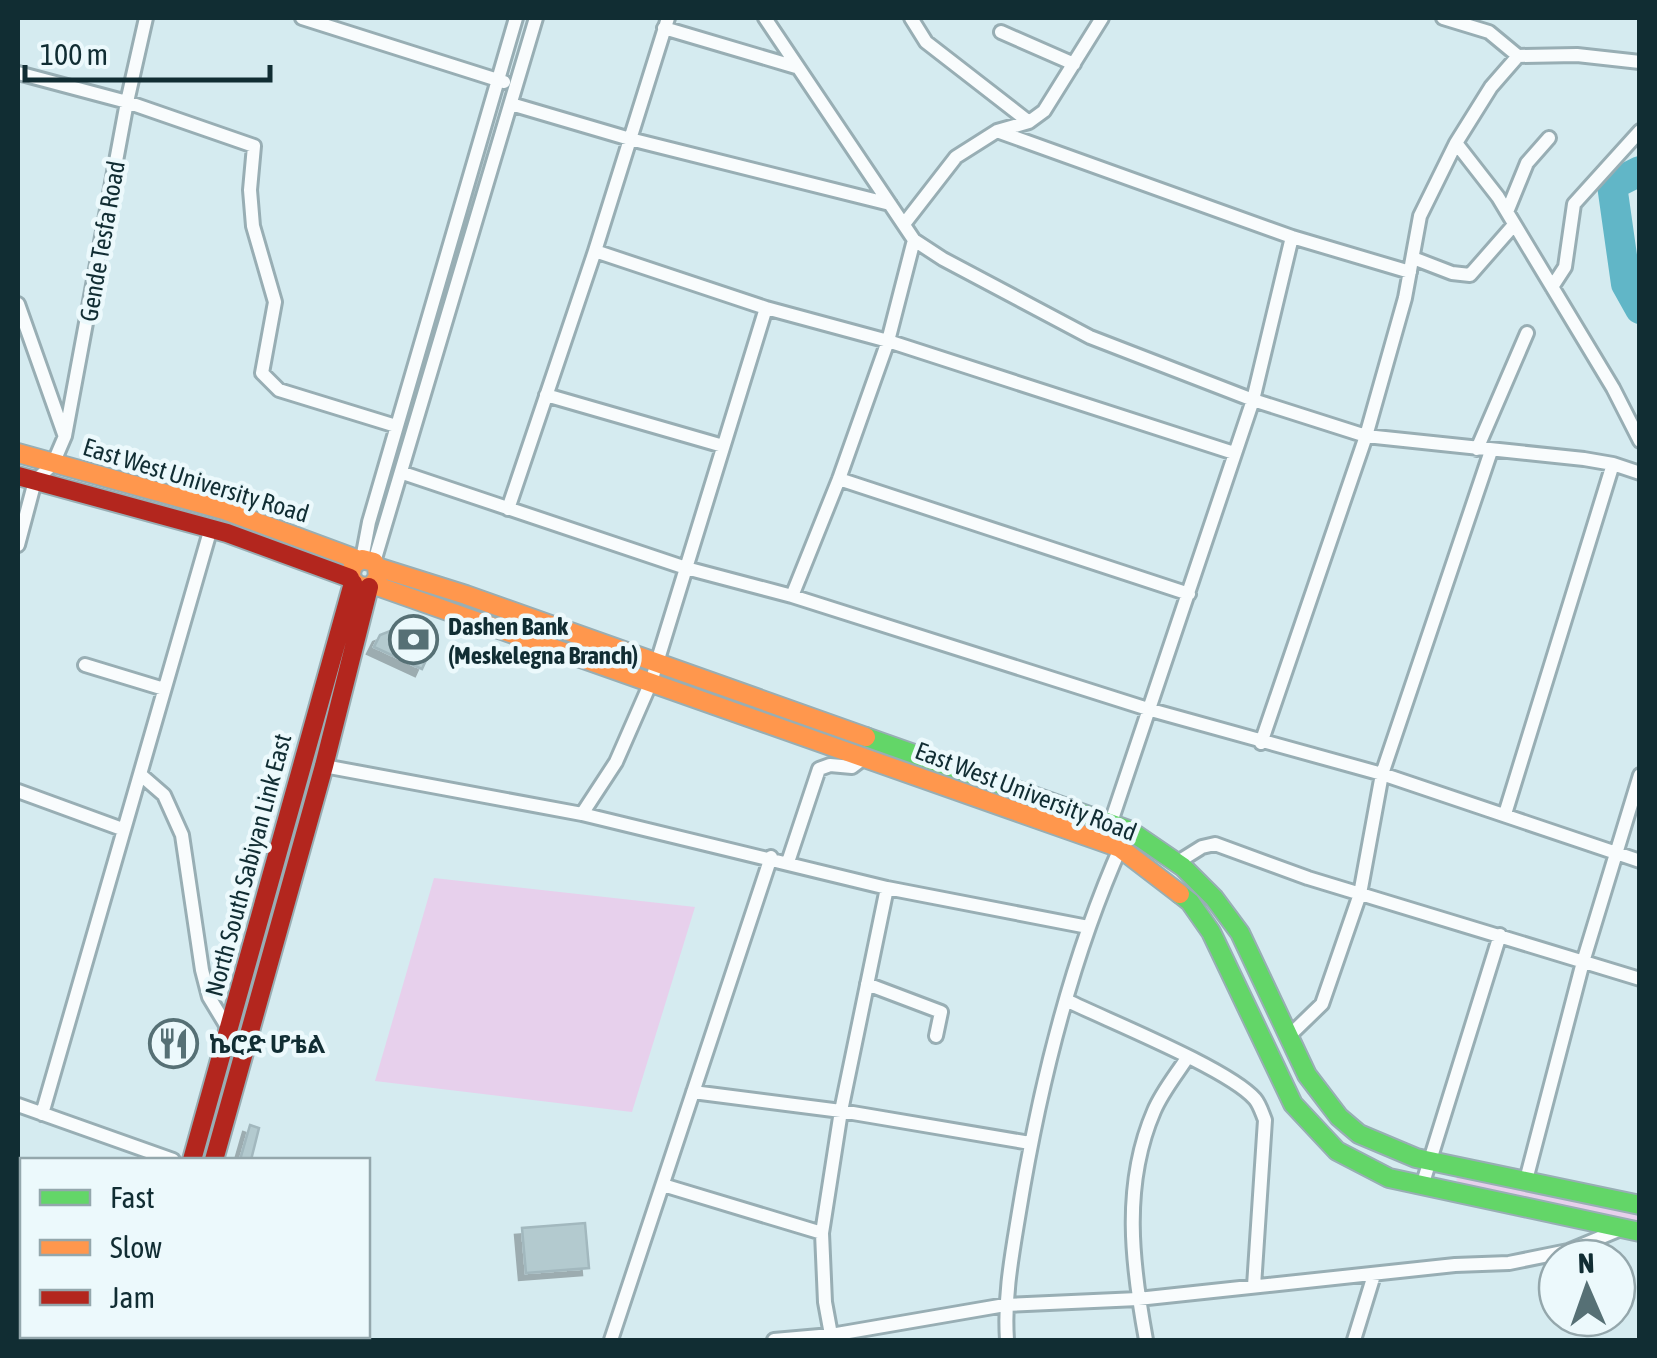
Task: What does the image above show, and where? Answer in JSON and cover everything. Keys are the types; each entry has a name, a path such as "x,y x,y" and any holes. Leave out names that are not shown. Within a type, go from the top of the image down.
{"main road":[{"name":"East West University Road","path":"18,453 224,510 365,573 651,682 1120,848 1190,902 1211,932 1292,1104 1336,1151 1389,1178 1631,1230"},
{"name":"East West University Road","path":"26,479 210,528 304,559 466,595 1120,826 1178,862 1222,906 1250,951 1320,1096 1360,1134 1391,1150 1429,1161 1638,1202"},
{"name":"North South Sabiyan Link East","path":"215,1158 324,766 365,573"},
{"name":"North South Sabiyan Link East","path":"193,1158 317,704 365,573"},
{"path":"210,1101 230,1107"}],"street":[{"name":"Gende Tesfa Road","path":"54,464 65,436 146,18"},
{"path":"302,18 516,86"},
{"name":"North South Sabiyan Link East","path":"365,573 368,522 516,18"},
{"name":"North South Sabiyan Link East","path":"365,573 403,473 536,18"},
{"path":"766,18 914,240 1090,337 1253,400 1366,436 1613,464 1640,474"},
{"path":"911,18 926,42 1029,122"},
{"path":"904,224 956,157 997,132 1029,122 1044,111 1102,18"},
{"path":"1443,18 1489,32 1518,56 1577,55 1640,62"},
{"path":"508,510 666,23 796,67"},
{"path":"1001,32 1074,64"},
{"path":"1261,742 1366,436 1420,216 1456,143 1491,88 1518,56"},
{"path":"18,73 127,102 254,146 250,190 253,226 275,302 262,372 279,390 396,426"},
{"path":"512,104 630,139 890,204"},
{"path":"997,132 1292,237 1452,273 1470,275 1513,226"},
{"path":"1552,287 1565,266 1574,204 1640,132"},
{"path":"1506,212 1528,163 1548,138"},
{"path":"1456,143 1506,212 1613,388 1640,441"},
{"path":"1007,1340 1004,1305 1030,1142 1088,927 1120,848 1120,826 1150,710 1253,400 1292,237"},
{"path":"792,596 840,479 888,341 914,240"},
{"path":"595,251 1234,453"},
{"path":"18,304 65,436"},
{"path":"582,814 616,762 651,682 766,308"},
{"path":"1290,1036 1322,1004 1360,894 1382,774 1484,450 1528,333"},
{"path":"546,394 724,446"},
{"path":"18,544 26,479 54,464"},
{"path":"1505,814 1613,464"},
{"path":"403,473 686,568 792,596 1150,710 1382,774 1640,861"},
{"path":"840,479 1189,594"},
{"path":"42,1114 210,528"},
{"path":"85,665 164,689"},
{"path":"788,862 819,769 830,765 852,767 864,758"},
{"path":"324,766 582,814 888,888 1088,927"},
{"path":"141,775 164,795 182,835 202,970 209,998 230,1031"},
{"path":"1526,1180 1583,962 1640,775"},
{"path":"18,791 122,829"},
{"path":"1178,862 1215,844 1360,894 1640,979"},
{"path":"611,1340 770,857"},
{"path":"832,1338 825,1302 822,1232 841,1111 888,888"},
{"path":"1422,1186 1500,935"},
{"path":"867,984 941,1012 936,1036"},
{"path":"1068,1002 1188,1058 1256,1099 1265,1120 1254,1286"},
{"path":"1146,1340 1130,1228 1144,1140 1155,1108 1188,1058"},
{"path":"694,1092 1030,1142"},
{"path":"18,1105 167,1158"},
{"path":"662,1185 822,1232"},
{"path":"774,1340 832,1338 1004,1305 1138,1299 1537,1259 1631,1230"},
{"path":"1354,1340 1374,1275"}],"shaded area":[{"path":"434,878 695,907 632,1112 375,1081"},
{"path":"1460,1176 1639,1211 1639,1223 1460,1184 1456,1179"}],"building":[{"path":"390,631 432,647 422,669 374,647 380,635"},
{"path":"250,1125 259,1128 252,1158 241,1158"},
{"path":"585,1223 589,1268 526,1273 522,1228"}],"waterway":[{"path":"1640,171 1612,185 1626,284 1640,309"}],"traffic: fast":[{"path":"866,737 1129,830 1183,867 1214,898 1240,933 1307,1075 1339,1117 1359,1134 1416,1158 1640,1205"},
{"path":"1180,894 1211,932 1293,1104 1337,1151 1389,1178 1640,1232"}],"traffic: slow":[{"path":"18,453 224,510 359,560"},
{"path":"377,567 378,577 371,587 359,586 350,578 353,565 362,559 374,562 377,567 866,737"},
{"path":"374,585 1120,848 1180,894"}],"traffic: jam":[{"path":"18,476 227,533 350,578"},
{"path":"193,1158 353,583"},
{"path":"215,1158 324,766 369,587"}],"place":[{"name":"Dashen Bank (Meskelegna Branch)","path":"413,640"},
{"name":"ኬሮድ ሆቴል","path":"174,1044"}]}
